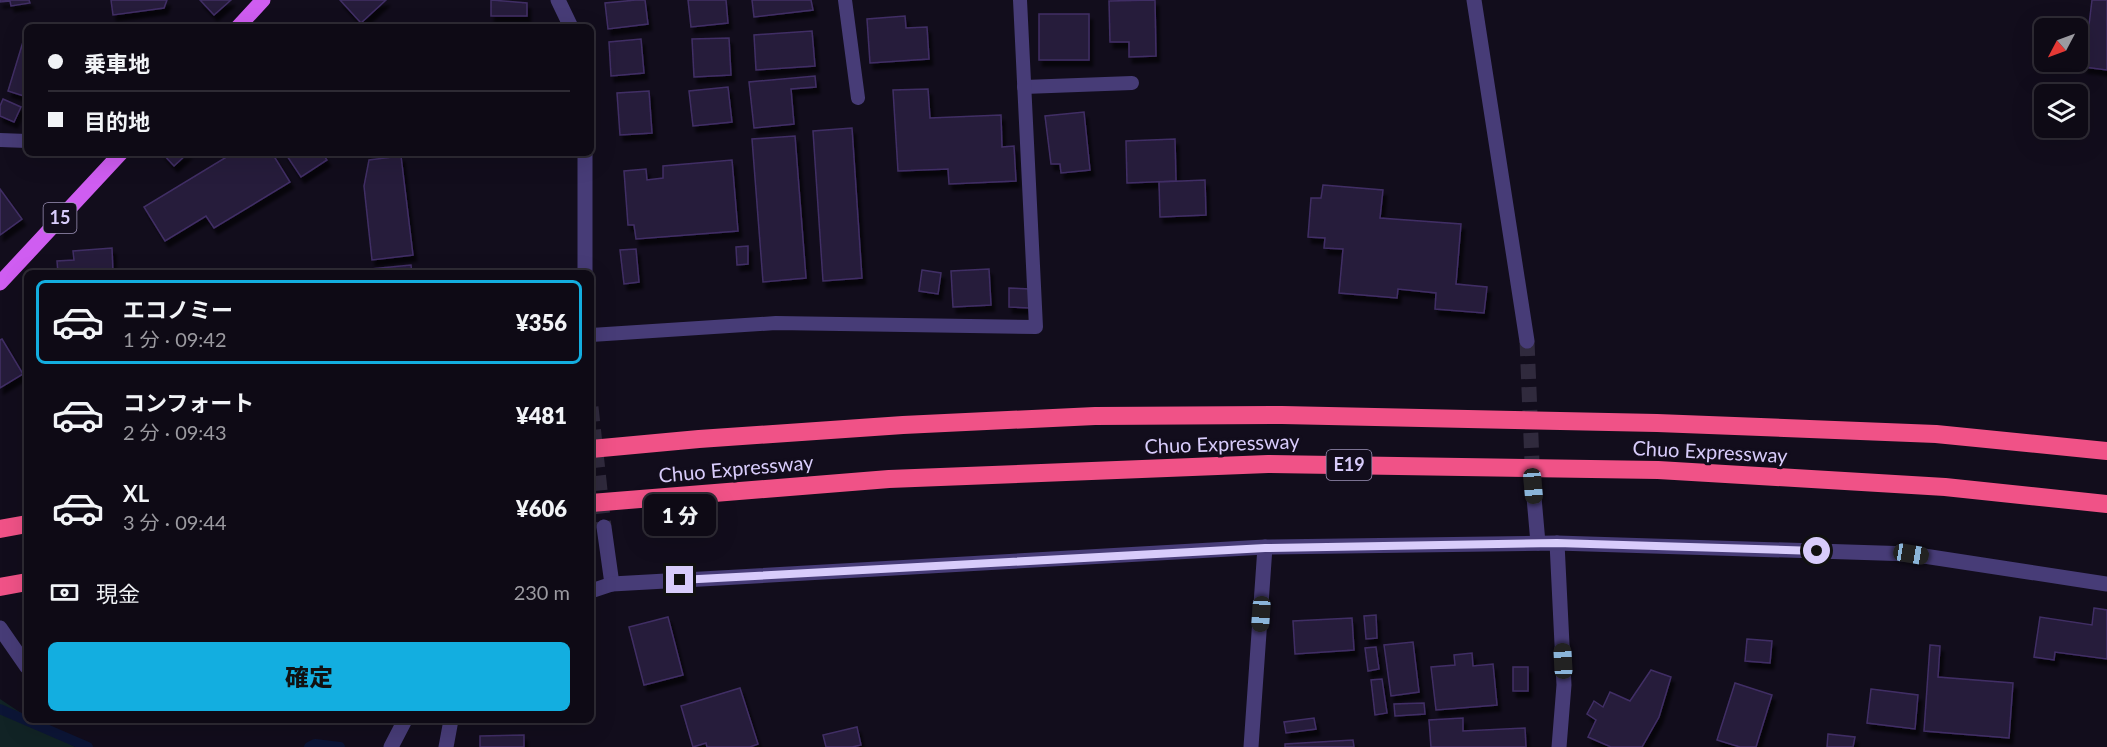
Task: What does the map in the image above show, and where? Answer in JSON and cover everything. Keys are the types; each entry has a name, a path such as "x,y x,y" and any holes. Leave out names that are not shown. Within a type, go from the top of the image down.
{"highway":[{"name":"Chuo Expressway","path":"594,449 903,425 1095,416 1282,415 1657,423 1936,434 2107,451"},
{"name":"Chuo Expressway","path":"594,503 889,479 1268,464 1658,470 1945,488 2107,504"},
{"path":"0,529 24,525"},
{"path":"0,587 24,583"}],"main road":[{"path":"241,24 263,0"},
{"name":"15","path":"0,283 118,156"}],"street":[{"path":"558,0 570,24"},
{"path":"1474,0 1527,341"},
{"path":"585,156 585,270"},
{"path":"1533,486 1538,543"},
{"path":"604,527 612,584"},
{"path":"594,590 612,584 1265,548 1538,543 1911,554 2107,584"},
{"path":"1557,543 1564,685 1559,747"},
{"path":"1251,747 1265,548"},
{"path":"0,628 24,663"},
{"path":"392,746 404,723"},
{"path":"446,747 450,723"}],"lane":[{"path":"845,0 858,98"},
{"path":"594,335 777,323 1036,327 1020,0"},
{"path":"1024,87 1132,83"},
{"path":"0,140 24,141"}],"shaded area":[{"path":"0,699 24,715 24,723 37,723 75,747 0,747"}],"building":[{"path":"0,0 29,0 30,3 11,6 10,1 0,2"},
{"path":"111,0 167,0 164,8 113,15"},
{"path":"200,0 231,0 214,15"},
{"path":"340,0 386,0 361,23"},
{"path":"491,0 527,3 527,16 491,16"},
{"path":"645,0 648,24 608,29 605,3"},
{"path":"688,0 726,0 728,23 691,27"},
{"path":"752,0 811,0 813,10 754,17"},
{"path":"1155,0 1156,56 1129,57 1129,42 1110,42 1109,1"},
{"path":"2092,0 2107,0 2107,70 2088,68 2088,34"},
{"path":"1039,14 1089,14 1089,60 1039,60"},
{"path":"905,16 906,28 927,27 929,59 870,63 867,19"},
{"path":"812,31 815,66 756,70 754,35"},
{"path":"729,38 731,75 694,77 692,39"},
{"path":"24,39 24,96 8,91"},
{"path":"641,39 644,73 611,76 609,42"},
{"path":"815,76 816,87 791,89 794,124 754,128 749,82"},
{"path":"728,87 732,122 693,126 689,91"},
{"path":"928,89 930,118 1001,115 1002,147 1014,146 1016,181 949,184 948,169 898,171 893,90"},
{"path":"649,91 652,133 620,135 617,93"},
{"path":"3,99 21,107 14,122 0,116"},
{"path":"1084,112 1090,170 1061,173 1060,164 1051,164 1045,116"},
{"path":"852,128 862,278 823,281 813,131"},
{"path":"795,136 806,278 763,282 752,139"},
{"path":"1175,139 1176,181 1127,183 1126,141"},
{"path":"165,156 185,156 174,166"},
{"path":"228,156 274,156 290,182 214,228 206,216 165,241 144,207"},
{"path":"287,156 324,156 327,160 301,177"},
{"path":"401,156 413,255 372,260 364,186 369,160"},
{"path":"732,160 738,231 636,239 634,225 628,225 624,171 646,169 647,180 663,178 663,166"},
{"path":"1205,180 1206,215 1160,217 1159,182"},
{"path":"1323,185 1383,190 1380,218 1461,224 1456,284 1487,287 1484,313 1435,309 1436,293 1398,289 1397,298 1339,293 1343,249 1324,248 1325,238 1308,237 1311,198 1321,198"},
{"path":"0,189 22,219 0,235"},
{"path":"748,246 748,264 737,265 736,247"},
{"path":"112,248 113,270 58,270 57,261 74,260 73,251"},
{"path":"636,249 639,282 624,284 620,250"},
{"path":"411,265 412,270 371,270"},
{"path":"989,269 991,305 953,307 951,271"},
{"path":"922,270 941,273 938,294 919,291"},
{"path":"1009,288 1030,289 1030,308 1009,307"},
{"path":"2,339 23,374 0,388 0,340"},
{"path":"2094,608 2107,610 2107,659 2055,652 2054,660 2034,657 2040,617 2092,625"},
{"path":"1376,615 1377,638 1366,639 1364,616"},
{"path":"668,617 683,675 644,685 629,627"},
{"path":"1352,618 1354,650 1295,654 1293,621"},
{"path":"1747,639 1772,641 1770,663 1745,661"},
{"path":"1413,642 1419,692 1391,696 1384,645"},
{"path":"1930,645 1940,646 1938,677 2013,683 2009,738 1924,731"},
{"path":"1376,647 1379,669 1368,671 1365,648"},
{"path":"1472,653 1473,666 1493,664 1497,705 1436,710 1431,667 1455,665 1454,655"},
{"path":"1513,667 1528,667 1528,691 1513,691"},
{"path":"1651,670 1671,677 1659,717 1642,747 1611,747 1588,737 1596,720 1587,714 1594,701 1603,707 1610,692 1630,701"},
{"path":"1382,679 1387,713 1375,715 1371,680"},
{"path":"1735,683 1772,695 1756,747 1740,747 1717,740"},
{"path":"740,688 758,744 750,747 707,747 706,743 693,747 681,706"},
{"path":"1871,689 1918,695 1915,729 1867,723"},
{"path":"1424,703 1425,714 1395,716 1394,704"},
{"path":"1314,718 1316,729 1286,733 1284,722"},
{"path":"1463,718 1463,731 1525,728 1526,747 1431,747 1429,720"},
{"path":"857,727 861,745 826,747 823,735"},
{"path":"1828,734 1855,737 1853,747 1827,747"},
{"path":"524,735 524,747 480,747 480,736"},
{"path":"1353,740 1354,747 1285,747 1285,744"}],"waterway":[{"path":"0,709 24,719"},
{"path":"32,723 88,747"},
{"path":"309,747 315,744 340,747"}],"tunnel":[{"path":"1527,341 1533,486"},
{"path":"594,435 604,527"}],"route":[{"path":"680,580 1265,548 1557,543 1817,551"}]}
